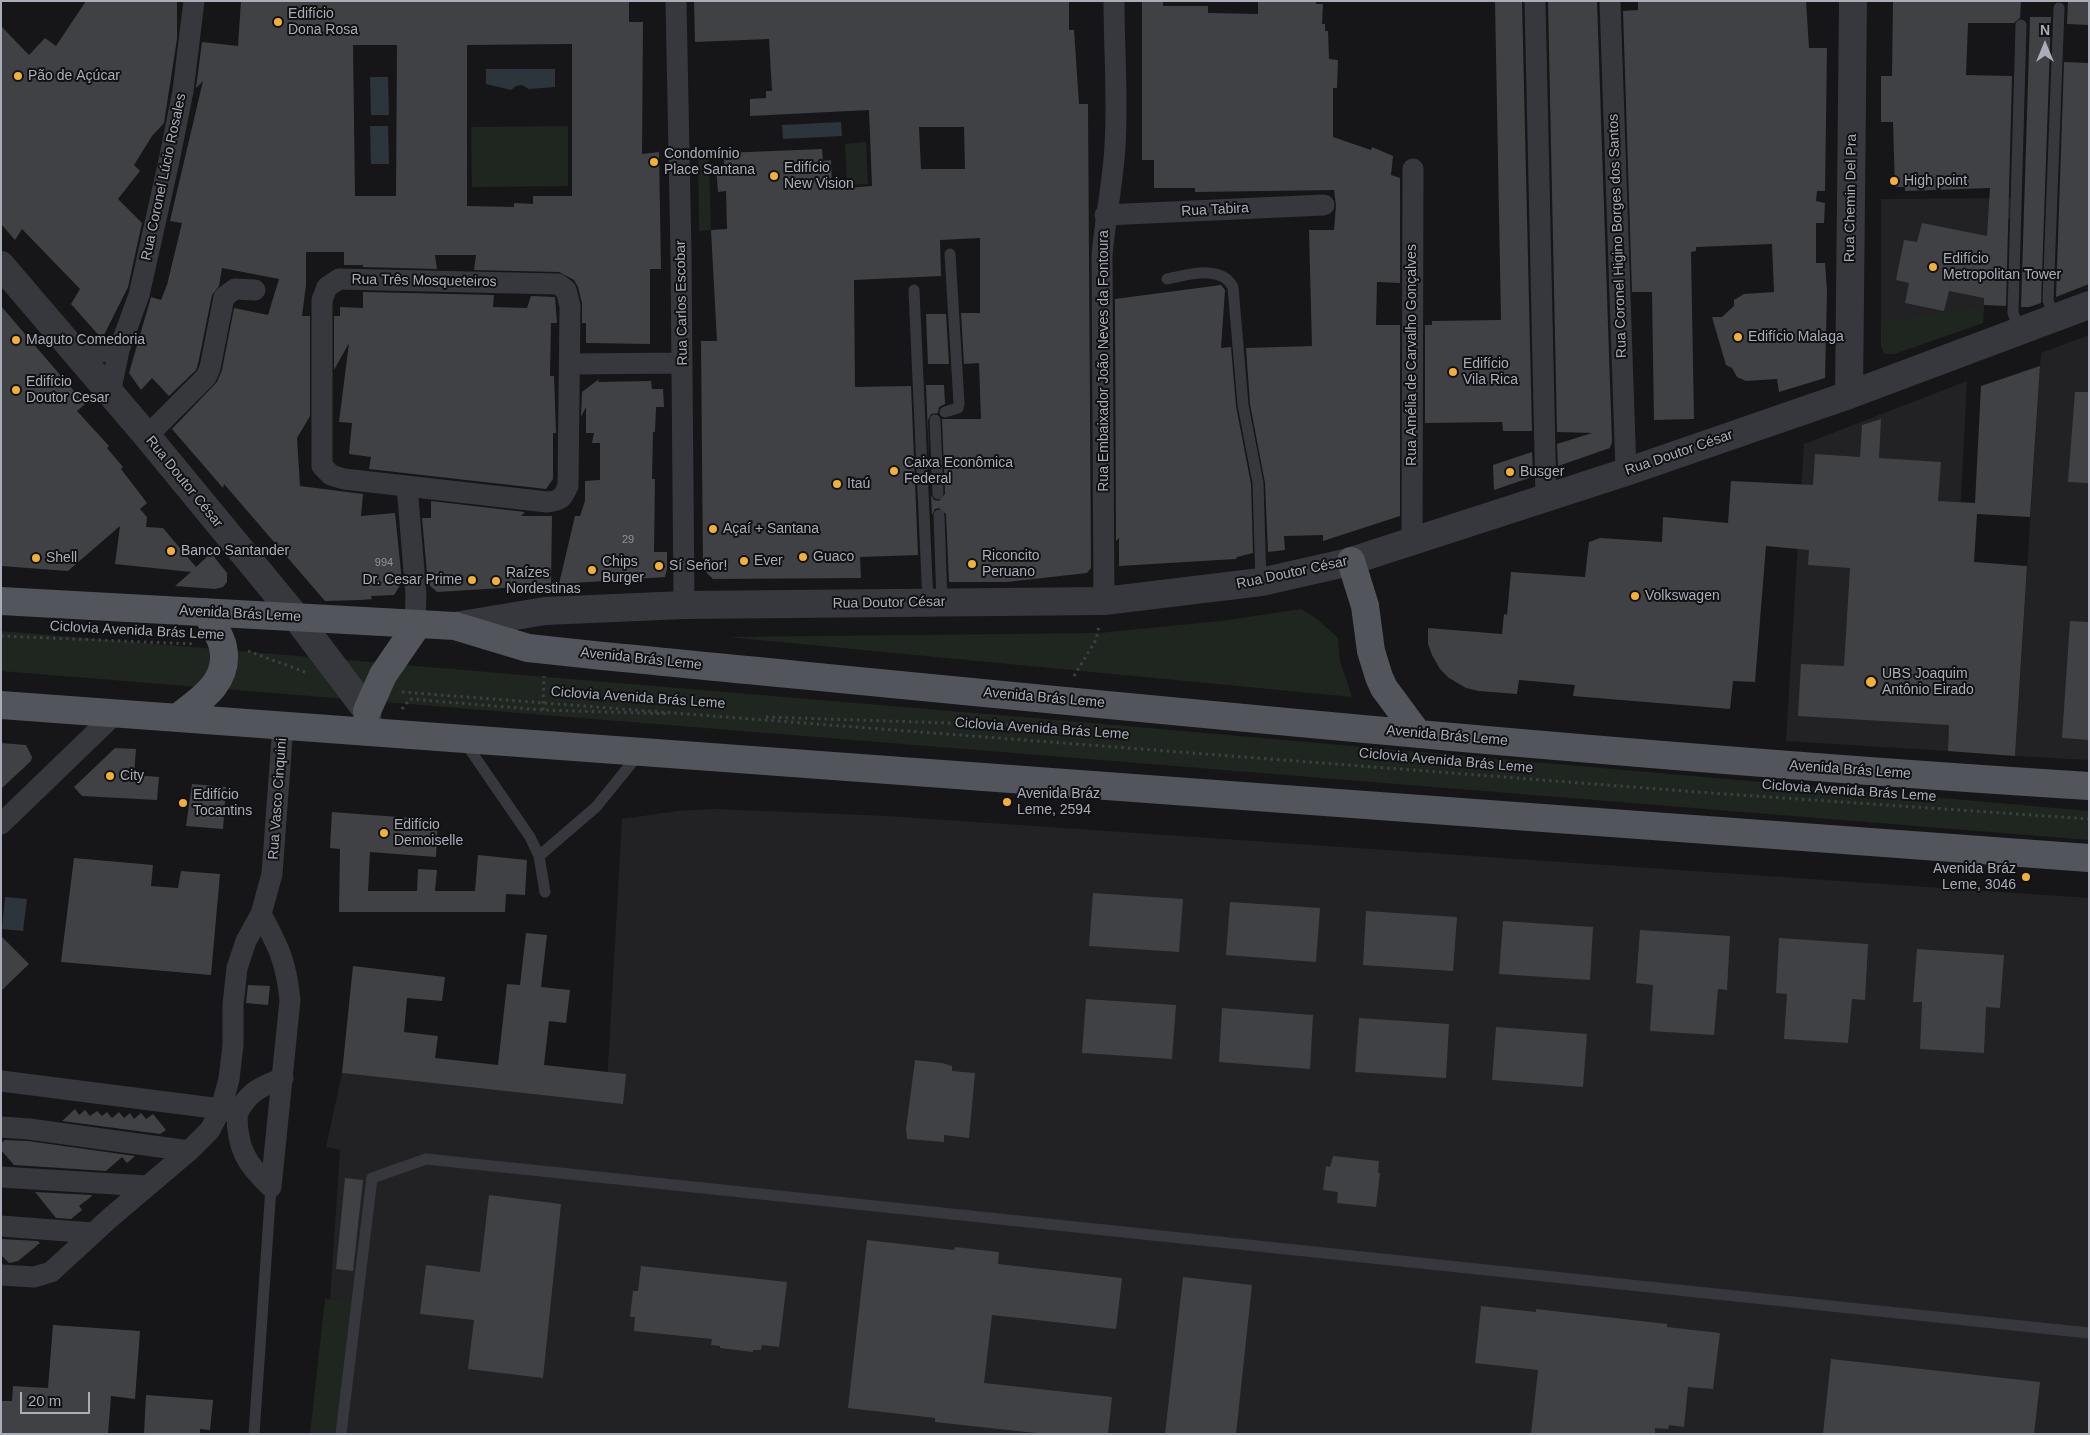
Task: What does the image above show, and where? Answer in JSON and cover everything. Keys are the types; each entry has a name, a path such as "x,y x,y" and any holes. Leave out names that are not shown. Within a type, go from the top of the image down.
{"main road":[{"path":"1351,561 1365,606 1370,628 1371,652 1379,677 1384,688 1418,734"},
{"name":"Avenida Brás Leme","path":"1,600 455,626 528,648 544,650 1418,734 1850,771 2089,786"},
{"path":"178,717 205,698 216,685 224,663 223,645 206,612"},
{"path":"370,712 383,675 416,624"},
{"path":"1,705 284,725 370,712 462,738 2084,854"}],"street":[{"name":"Rua Coronel Lúcio Rosales","path":"110,393 119,350 138,295 169,160 183,91 194,1"},
{"name":"Rua Carlos Escobar","path":"676,1 684,605"},
{"name":"Rua Embaixador João Neves da Fontoura","path":"1104,601 1102,256 1105,215 1112,177 1115,144 1114,1"},
{"path":"1535,1 1546,498"},
{"name":"Rua Coronel Higino Borges dos Santos","path":"1610,1 1626,472"},
{"name":"Rua Chemin Del Pra","path":"1850,395 1853,1"},
{"name":"Rua Amélia de Carvalho Gonçalves","path":"1412,541 1413,169"},
{"name":"Rua Tabira","path":"1105,215 1324,206"},
{"name":"Rua Doutor César","path":"1,265 147,436 296,617 370,712"},
{"name":"Rua Três Mosqueteiros","path":"339,279 558,284 566,290 570,306 570,364 568,486 563,497 558,501 547,502 407,486 336,478 322,466 322,300 324,292 332,283 339,279"},
{"path":"147,436 206,377 210,368 224,297 235,289 256,290"},
{"name":"Rua Doutor César","path":"455,626 545,611 684,605 1104,601 1261,582 1351,561 1626,472 1850,395 2089,305"},
{"path":"76,354 119,350"},
{"path":"570,364 682,363"},
{"path":"407,486 416,595 416,624"},
{"path":"1,824 116,713"},
{"name":"Rua Vasco Cinquini","path":"229,1112 233,1005 237,968 246,941 262,914 272,874 284,725"},
{"path":"262,914 287,969 290,1000 271,1187"},
{"path":"1,1275 43,1276 59,1266 147,1186 189,1151 229,1112 261,1086 283,1078"},
{"path":"1,1081 229,1112"},
{"path":"229,1112 245,1158 271,1187"},
{"path":"1,1127 29,1129 189,1151"},
{"path":"1,1177 147,1186"},
{"path":"1,1226 93,1234"}],"lane":[{"path":"2054,318 2048,300 2059,8"},
{"path":"2020,332 2013,313 2021,25"},
{"path":"945,412 958,408 960,403 950,254"},
{"path":"1167,279 1204,273 1222,274 1229,278 1233,287 1243,405 1258,483 1261,582"},
{"path":"914,290 935,603"},
{"path":"935,420 938,494"},
{"path":"935,603 938,516"},
{"path":"462,738 530,837 539,856 545,892"},
{"path":"539,856 596,807 642,751"},
{"path":"341,1434 372,1178 426,1159 2089,1333"},
{"path":"254,1434 271,1187"}],"path":[{"name":"Ciclovia Avenida Brás Leme","path":"1,636 234,646 311,674"},
{"path":"543,710 544,650"},
{"path":"370,712 401,711 410,699 543,710 1041,726"},
{"name":"Ciclovia Avenida Brás Leme","path":"370,712 543,702 1698,792 2089,820"}],"shaded area":[{"path":"486,69 555,69 555,87 529,89 522,85 516,86 511,90 486,84"},
{"path":"370,77 388,77 389,115 371,115"},
{"path":"841,122 842,136 783,139 782,125"},
{"path":"370,126 388,126 389,164 371,164"},
{"path":"568,126 568,186 472,187 471,127"},
{"path":"866,142 868,184 847,185 845,144"},
{"path":"698,157 709,157 711,230 699,231"},
{"path":"2011,198 2011,219 1989,219 1983,323 1894,354 1884,354 1881,346 1881,199"},
{"path":"1984,306 1983,323 1894,354 1884,354 1881,346 1881,322"},
{"path":"2089,335 2089,760 2015,756 2041,353"},
{"path":"1967,381 1948,751 1786,741 1804,444"},
{"path":"1301,609 1317,619 1338,638 1340,661 1352,697 728,637 1099,633 1221,621"},
{"path":"1,631 1069,721 2089,811 2089,840 1,671"},
{"path":"715,809 887,816 2089,898 2089,1434 321,1434 340,1150 326,1147 342,1073 606,1102 622,819 677,811"},
{"path":"5,897 27,899 23,931 2,929"},
{"path":"325,1299 354,1302 343,1434 310,1434"}],"building":[{"path":"86,1 177,1 177,39 164,123 152,136 134,165 140,171 118,199 142,223 128,287 102,339 71,304 80,289 22,229 15,240 1,224 1,26 29,55 45,38 56,46"},
{"path":"241,1 629,1 629,22 643,22 642,154 659,152 661,269 650,269 650,344 586,343 586,323 582,323 582,303 578,287 574,280 559,272 474,270 476,255 435,255 437,269 363,267 363,265 344,265 344,252 306,252 306,285 302,316 310,316 310,416 297,438 300,486 363,494 361,516 395,513 402,582 394,595 371,596 372,599 361,600 325,601 224,484 223,488 172,429 217,382 222,370 234,308 268,315 279,279 222,268 219,286 212,295 196,370 169,396 152,378 141,390 129,373 151,297 161,300 167,285 182,223 170,221 203,81 196,88 202,42 238,46","holes":["572,44 572,196 533,196 533,204 514,203 514,207 467,206 467,45","353,45 397,45 396,196 355,196"]},
{"path":"694,1 1069,1 1069,30 1074,30 1079,104 1088,104 1091,568 1087,573 1007,582 949,582 946,514 939,508 935,509 932,515 931,495 934,500 939,501 945,494 942,419 981,419 979,363 964,364 961,313 980,313 980,238 940,240 941,276 854,280 855,387 911,386 918,555 860,557 861,578 713,579 703,569 701,341 717,341 711,230 727,229 726,191 718,192 716,167 724,166 724,153 822,149 823,161 831,160 832,189 872,186 869,110 750,116 750,99 766,98 766,91 772,91 769,39 695,42","holes":["919,127 964,127 965,169 921,169"]},
{"path":"1142,1 1163,1 1163,6 1208,6 1208,13 1258,14 1258,1 1316,1 1316,4 1323,4 1322,24 1325,24 1325,31 1328,31 1329,59 1338,60 1337,88 1333,88 1333,137 1371,150 1372,147 1393,156 1391,175 1400,178 1400,283 1377,282 1376,325 1400,325 1400,516 1323,541 1323,535 1284,536 1285,550 1268,552 1265,483 1250,404 1246,348 1312,346 1309,230 1334,230 1336,205 1334,190 1195,192 1195,188 1154,188 1154,160 1142,160"},
{"path":"1495,1 1522,1 1532,431 1503,431 1502,422 1425,423 1425,325 1432,325 1432,321 1501,320"},
{"path":"1548,1 1597,1 1612,442 1610,448 1558,466 1557,444 1592,433 1557,432"},
{"path":"1638,1 1806,1 1809,48 1827,48 1825,191 1817,191 1816,201 1825,203 1824,223 1816,223 1816,263 1825,263 1827,291 1825,378 1779,392 1777,379 1746,381 1737,377 1732,368 1726,365 1712,317 1722,317 1734,306 1734,300 1744,294 1774,292 1772,244 1696,247 1696,251 1691,252 1694,419 1654,420 1652,292 1632,292 1623,11 1638,10"},
{"path":"1893,1 2021,1 2020,18 2014,23 1968,23 1966,75 2012,76 2006,306 1984,305 1984,298 1949,291 1944,311 1905,303 1909,283 1896,280 1904,240 1917,242 1922,223 1987,236 1990,188 1905,191 1905,187 1895,187 1893,122 1881,122 1881,76 1892,76"},
{"path":"2068,1 2089,1 2089,25 2067,24"},
{"path":"2030,17 2051,17 2041,303 2029,307 2021,307"},
{"path":"2064,62 2089,63 2089,284 2056,297"},
{"path":"1221,285 1225,290 1221,348 1231,347 1236,406 1251,484 1253,553 1237,557 1236,559 1119,566 1119,538 1116,541 1115,299"},
{"path":"363,292 494,295 493,307 527,308 531,296 555,297 557,323 551,323 550,376 554,376 556,433 553,433 553,479 546,489 369,469 371,457 349,454 352,423 339,422 349,343 334,370 334,316 340,316 340,307 363,308"},
{"path":"1,306 85,404 77,411 109,446 107,448 123,467 121,469 147,503 140,509 147,517 146,527 163,528 196,567 211,553 227,573 227,582 223,587 215,589 175,586 191,572 115,564 120,526 68,571 1,566"},
{"path":"926,314 946,314 949,364 928,364"},
{"path":"2040,366 2030,517 1977,514 1974,562 2027,566 2015,756 1948,751 1949,725 1798,716 1801,664 1844,666 1850,568 1808,565 1809,550 1766,546 1755,682 1733,681 1730,709 1573,696 1575,685 1519,680 1517,694 1479,691 1466,688 1449,678 1440,669 1432,655 1428,644 1428,628 1502,634 1504,614 1507,615 1511,572 1585,577 1589,542 1600,538 1662,542 1663,517 1728,523 1731,481 1813,485 1815,454 1860,457 1862,425 1881,419 1879,458 1941,462 1938,501 1975,503 1981,386"},
{"path":"599,379 598,382 651,381 652,389 663,389 664,407 656,407 655,432 653,432 652,479 655,479 654,552 667,552 667,569 665,577 559,584 575,516 580,516 585,501 585,481 600,480 600,443 592,443 594,433 586,433 586,407 581,417 582,392"},
{"path":"926,385 944,385 945,404 939,407 938,413 931,414 928,420 929,461"},
{"path":"2075,392 2089,392 2089,483 2068,482"},
{"name":"Busger","path":"1532,452 1533,475 1494,490 1493,465"},
{"path":"431,501 525,512 521,516 552,516 551,585 437,592 428,584 422,518 431,518"},
{"path":"2070,621 2089,622 2089,740 2062,738"},
{"path":"1,743 26,745 32,757 31,761 1,789"},
{"path":"115,748 136,749 134,775 159,777 157,800 82,796 74,787"},
{"path":"192,784 226,787 223,829 186,826"},
{"path":"332,812 438,820 436,857 370,852 368,891 417,891 418,869 437,870 435,891 475,891 478,855 527,860 525,895 506,894 505,912 339,912 340,849 330,848"},
{"path":"74,858 153,865 151,886 178,888 181,871 220,874 211,975 61,962"},
{"path":"1093,893 1183,899 1179,952 1089,946"},
{"path":"1230,902 1320,908 1316,962 1226,955"},
{"path":"1366,911 1457,917 1453,971 1363,965"},
{"path":"1503,921 1593,927 1590,980 1499,974"},
{"path":"1640,930 1730,936 1727,990 1718,989 1714,1035 1650,1031 1653,985 1636,983"},
{"path":"526,933 547,935 541,987 570,990 566,1023 549,1021 544,1065 626,1074 623,1104 342,1073 353,966 445,977 442,1001 407,998 404,1032 438,1036 435,1058 498,1065 507,984 520,985"},
{"path":"1,936 29,964 1,991"},
{"path":"1779,938 1868,944 1865,1000 1852,999 1848,1043 1784,1039 1787,994 1776,993"},
{"path":"1917,949 2004,955 2000,1008 1986,1007 1984,1053 1920,1049 1922,1002 1913,1002"},
{"path":"248,985 270,986 268,1005 246,1003"},
{"path":"1086,999 1176,1005 1172,1059 1082,1053"},
{"path":"1222,1008 1313,1015 1310,1069 1219,1062"},
{"path":"1359,1018 1449,1024 1446,1078 1355,1072"},
{"path":"1496,1027 1587,1034 1583,1087 1492,1080"},
{"path":"915,1060 942,1063 952,1066 952,1071 975,1073 969,1138 944,1135 944,1142 907,1139 906,1129"},
{"path":"75,1109 79,1115 85,1110 90,1116 97,1111 102,1116 107,1112 112,1118 119,1112 124,1118 130,1113 134,1119 141,1113 146,1119 153,1114 166,1130 160,1134 62,1121"},
{"path":"5,1140 28,1141 135,1156 127,1163 122,1157 106,1171 14,1165 1,1150 1,1143"},
{"path":"1333,1156 1379,1161 1378,1173 1380,1173 1376,1207 1337,1203 1338,1192 1323,1190 1326,1166 1330,1167"},
{"path":"345,1178 363,1180 353,1271 336,1269"},
{"path":"35,1192 92,1196 79,1206 82,1210 71,1219 56,1218"},
{"path":"489,1195 561,1204 543,1378 468,1369 474,1320 420,1314 426,1265 480,1272"},
{"path":"1,1239 38,1241 40,1243 18,1261 9,1263 1,1255"},
{"path":"867,1240 954,1250 955,1247 999,1252 998,1264 1122,1278 1116,1329 992,1315 984,1383 1112,1397 1108,1434 1045,1434 935,1422 935,1418 848,1408"},
{"path":"641,1266 787,1282 779,1347 762,1345 761,1350 753,1350 753,1352 720,1348 720,1346 711,1345 712,1339 634,1331 635,1317 630,1317 633,1291 638,1291"},
{"path":"1183,1277 1252,1285 1236,1434 1165,1434"},
{"path":"1481,1306 1536,1312 1536,1309 1667,1324 1667,1327 1720,1333 1713,1389 1688,1387 1684,1427 1669,1425 1668,1429 1655,1428 1655,1434 1531,1434 1538,1370 1475,1363"},
{"path":"53,1325 140,1331 135,1399 111,1396 108,1434 1,1434 1,1401 12,1401 13,1386 48,1388"},
{"path":"1831,1359 2040,1382 2034,1434 1823,1434"},
{"path":"146,1395 213,1400 210,1430 200,1429 200,1434 144,1434"}],"place":[{"name":"Edifício Dona Rosa","path":"278,22"},
{"name":"Pão de Açúcar","path":"18,76"},
{"name":"Condomínio Place Santana","path":"654,162"},
{"name":"Edifício New Vision","path":"774,176"},
{"name":"High point","path":"1894,181"},
{"name":"Edifício Metropolitan Tower","path":"1933,267"},
{"name":"Edifício Malaga","path":"1738,337"},
{"name":"Maguto Comedoria","path":"16,340"},
{"name":"Edifício Vila Rica","path":"1453,372"},
{"name":"Edifício Doutor Cesar","path":"16,390"},
{"name":"Caixa Econômica Federal","path":"894,471"},
{"name":"Busger","path":"1510,472"},
{"name":"Itaú","path":"837,484"},
{"name":"Açaí + Santana","path":"713,529"},
{"name":"Banco Santander","path":"171,551"},
{"name":"Guaco","path":"803,557"},
{"name":"Shell","path":"36,558"},
{"name":"Ever","path":"744,561"},
{"name":"Riconcito Peruano","path":"972,564"},
{"name":"Sí Señor!","path":"659,566"},
{"name":"Chips Burger","path":"592,570"},
{"name":"Dr. Cesar Prime","path":"472,580"},
{"name":"Raízes Nordestinas","path":"496,581"},
{"name":"Volkswagen","path":"1635,596"},
{"name":"UBS Joaquim Antônio Eirado","path":"1871,682"},
{"name":"City","path":"110,776"},
{"name":"Avenida Bráz Leme, 2594","path":"1007,802"},
{"name":"Edifício Tocantins","path":"183,803"},
{"name":"Edifício Demoiselle","path":"384,833"},
{"name":"Avenida Bráz Leme, 3046","path":"2026,877"}]}
